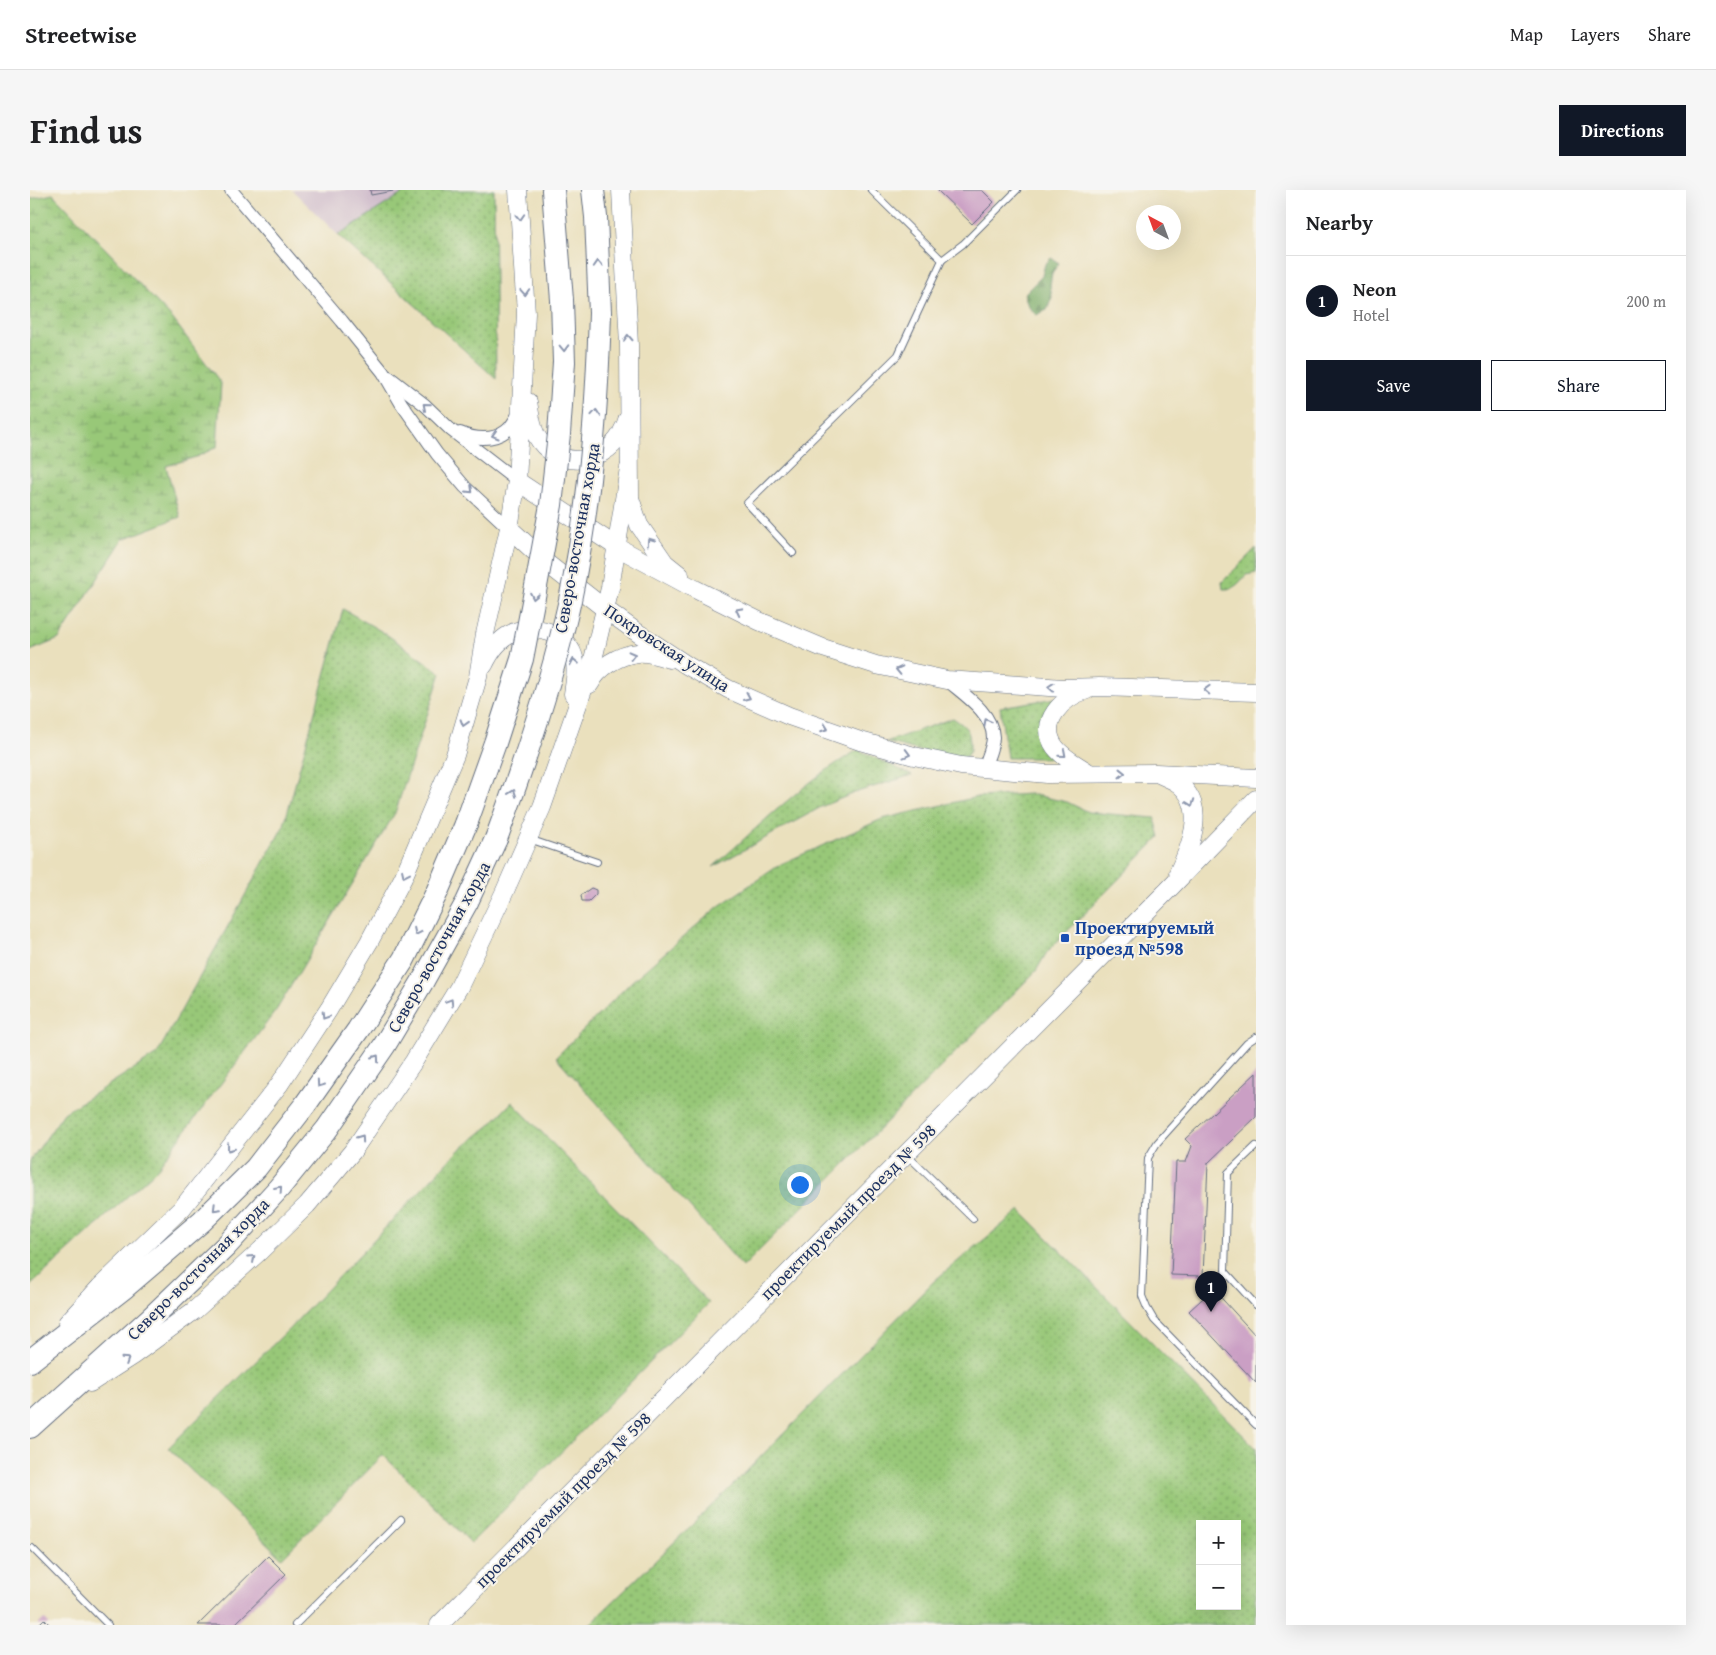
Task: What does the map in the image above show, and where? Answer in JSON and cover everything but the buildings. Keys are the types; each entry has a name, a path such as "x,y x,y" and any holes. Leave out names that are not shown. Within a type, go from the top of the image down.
{"highway":[{"name":"Северо-восточная хорда","path":"32,1360 125,1287 202,1221 256,1168 305,1105 358,1030 404,959 436,892 466,824 522,659 551,505 559,434 564,362 562,300 553,190"},
{"name":"Северо-восточная хорда","path":"30,1427 152,1317 226,1246 279,1188 326,1129 384,1046 424,979 467,902 496,839 522,768 551,673 570,599 584,521 594,439 600,313 593,190"}],"main road":[{"path":"32,1360 100,1287 183,1207 279,1085 329,1010 404,878 455,755 478,677 485,634 510,528 517,482 524,382 526,313 518,190"},
{"path":"620,190 630,387 630,498 639,526 665,563 696,589"},
{"path":"524,382 531,422 536,436 555,454 578,461 590,459 604,452 616,442 627,423 630,387"},
{"path":"55,1405 132,1356 195,1310 260,1251 307,1205 352,1152 414,1061 458,987 504,894 542,807 592,664 617,547 629,468"},
{"path":"517,482 617,547 759,621 823,648 876,664 947,680 1063,688 1100,687 1256,692"},
{"name":"Покровская улица","path":"510,528 549,564 638,634 728,689 789,716 860,741 914,756 961,766 1047,774 1089,773"},
{"path":"478,677 486,659 497,643 507,636 524,628 537,628 553,633 564,640 572,652 576,672 570,727"},
{"path":"570,727 592,680 610,662 638,653 658,655 688,666"},
{"path":"1100,687 1083,691 1065,701 1057,709 1050,723 1050,738 1054,745 1066,758 1089,773 1156,772 1256,778"},
{"path":"1156,772 1180,785 1189,797 1194,811 1192,839 1171,887"},
{"name":"проектируемый проезд № 598","path":"439,1625 1256,799"}],"street":[{"path":"231,190 383,372 406,410 437,454 465,487 510,528"},
{"path":"383,372 425,405 451,430 517,482"},
{"path":"451,430 479,438 492,437 507,431 520,412 524,382"},
{"path":"947,680 978,708 990,722 993,739 984,768"}],"lane":[{"path":"871,190 942,260"},
{"path":"793,553 746,503 898,355 942,260 963,244 1017,190"},
{"path":"528,838 597,862"},
{"path":"1256,1037 1247,1043 1157,1143 1148,1158 1142,1296 1154,1320 1256,1425"},
{"path":"1256,1146 1228,1173 1225,1271 1256,1305"},
{"path":"906,1154 973,1219"},
{"path":"295,1625 401,1520"},
{"path":"32,1548 108,1625"}],"shaded area":[{"path":"292,190 408,190 338,235"}],"green space":[{"path":"408,190 494,190 496,379 338,235"},
{"path":"53,194 172,318 221,383 217,447 196,457 166,466 180,517 123,539 59,639 30,651 30,199"},
{"path":"1051,258 1059,263 1052,273 1050,285 1052,297 1047,310 1036,315 1028,306 1024,294 1042,276 1045,264"},
{"path":"1256,548 1256,573 1246,575 1233,587 1223,589 1222,582"},
{"path":"343,609 386,634 441,673 395,813 277,1009 156,1170 30,1286 30,1161 64,1113 157,1054 284,825"},
{"path":"1056,698 1041,721 1044,741 1055,758 1007,758 1000,707"},
{"path":"953,718 966,728 970,739 970,751 962,762 886,742"},
{"path":"858,750 912,775 857,792 823,806 713,867 801,790 838,762"},
{"path":"1030,794 1067,802 1088,812 1155,818 1160,837 1047,952 1036,971 743,1267 556,1057 631,982 719,906 781,864 882,819 977,797"},
{"path":"512,1102 709,1303 471,1543 383,1455 282,1558 168,1448 290,1328 458,1151 489,1126"},
{"path":"1020,1210 1256,1448 1256,1625 589,1625 727,1491 934,1281"}],"place":[{"name":"Проектируемый проезд №598","path":"1065,938"},
{"name":"Neon","path":"1211,1312"}]}
